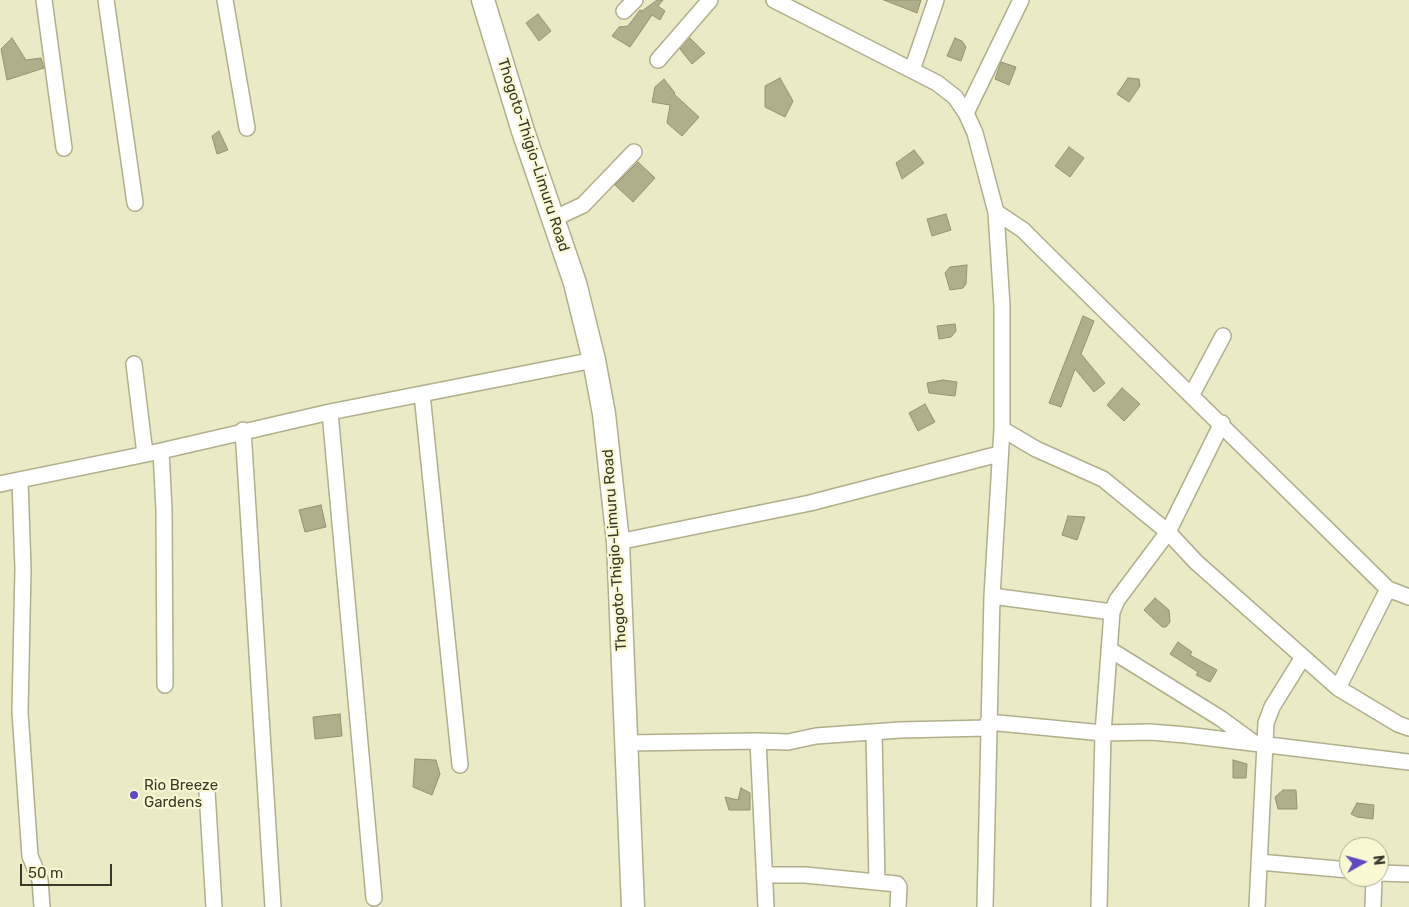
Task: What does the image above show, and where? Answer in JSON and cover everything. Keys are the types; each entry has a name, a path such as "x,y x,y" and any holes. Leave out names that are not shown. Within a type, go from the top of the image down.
{"highway":[{"name":"Thogoto-Thigio-Limuru Road","path":"483,0 575,283 594,360 612,473 618,542 633,907"}],"street":[{"path":"44,0 64,148"},
{"path":"106,0 135,203"},
{"path":"225,0 247,128"},
{"path":"658,60 710,0"},
{"path":"774,0 912,70 936,83 955,97 966,113 975,133 996,212 1002,306 1002,429 999,454 992,596 985,907"},
{"path":"912,70 936,0"},
{"path":"966,113 1021,0"},
{"path":"553,219 583,205 634,152"},
{"path":"996,212 1023,230 1222,423 1388,589 1409,597"},
{"path":"1192,394 1223,336"},
{"path":"0,484 145,454 243,430 594,360"},
{"path":"134,364 145,454"},
{"path":"422,394 460,765"},
{"path":"330,412 374,898"},
{"path":"1099,907 1103,733 1112,612 1117,600 1168,532 1222,423"},
{"path":"1002,429 1036,449 1103,480 1168,532 1196,562 1338,688 1398,724 1409,728"},
{"path":"243,430 273,907"},
{"path":"161,450 164,510 165,685"},
{"path":"618,542 810,502 999,454"},
{"path":"20,480 23,569 20,712 30,856 40,880 42,907"},
{"path":"1338,688 1388,589"},
{"path":"992,596 1112,612"},
{"path":"1109,649 1259,743"},
{"path":"1257,907 1259,743 1272,707 1303,657"},
{"path":"627,743 788,742 816,736 988,725 1103,733 1150,732 1259,743 1409,762"},
{"path":"874,732 878,882"},
{"path":"758,741 759,802 766,907"},
{"path":"207,791 214,907"},
{"path":"1259,862 1339,869"},
{"path":"1389,873 1409,874"},
{"path":"765,875 805,875 898,885 898,907"},
{"path":"1373,907 1374,887"}],"building":[{"path":"657,0 663,0 658,6 665,11 660,20 652,15 630,47 612,36 619,27 628,26 640,10 642,11"},
{"path":"884,0 921,0 917,13"},
{"path":"538,14 551,31 539,41 526,23"},
{"path":"12,38 26,60 41,58 44,68 7,80 1,49"},
{"path":"690,38 705,53 692,64 680,49"},
{"path":"955,38 962,41 966,47 961,61 947,56"},
{"path":"1001,62 1016,67 1009,85 995,79"},
{"path":"780,78 793,101 785,117 765,107 765,86"},
{"path":"1128,78 1139,79 1140,86 1129,102 1117,94"},
{"path":"664,79 674,94 699,117 682,136 667,123 670,105 652,102 655,87"},
{"path":"219,131 228,150 217,154 212,136"},
{"path":"1069,147 1084,158 1070,177 1055,166"},
{"path":"914,150 924,163 902,179 896,163"},
{"path":"638,162 655,178 633,202 615,185"},
{"path":"946,214 951,230 932,236 927,219"},
{"path":"967,265 966,284 963,288 950,290 945,273 950,267"},
{"path":"1083,316 1094,321 1081,354 1105,383 1094,392 1075,369 1061,407 1049,403"},
{"path":"955,324 956,331 951,337 939,339 937,326"},
{"path":"943,380 957,382 955,396 929,393 927,383"},
{"path":"1122,388 1140,404 1124,421 1107,405"},
{"path":"925,404 935,422 918,431 909,413"},
{"path":"321,505 326,527 305,532 299,510"},
{"path":"1068,516 1085,517 1077,540 1062,535"},
{"path":"1155,598 1169,610 1170,622 1166,627 1162,627 1144,610"},
{"path":"1178,642 1192,652 1190,655 1217,670 1210,682 1196,675 1198,672 1170,654"},
{"path":"340,714 342,736 315,739 313,717"},
{"path":"415,759 436,760 440,774 432,795 413,787"},
{"path":"1233,760 1247,764 1246,778 1233,778"},
{"path":"741,788 750,793 750,810 729,810 725,797 738,800"},
{"path":"1283,790 1296,790 1297,809 1278,809 1275,797"},
{"path":"1357,803 1374,805 1373,819 1357,817 1351,814"}],"place":[{"name":"Rio Breeze Gardens","path":"134,795"}]}
